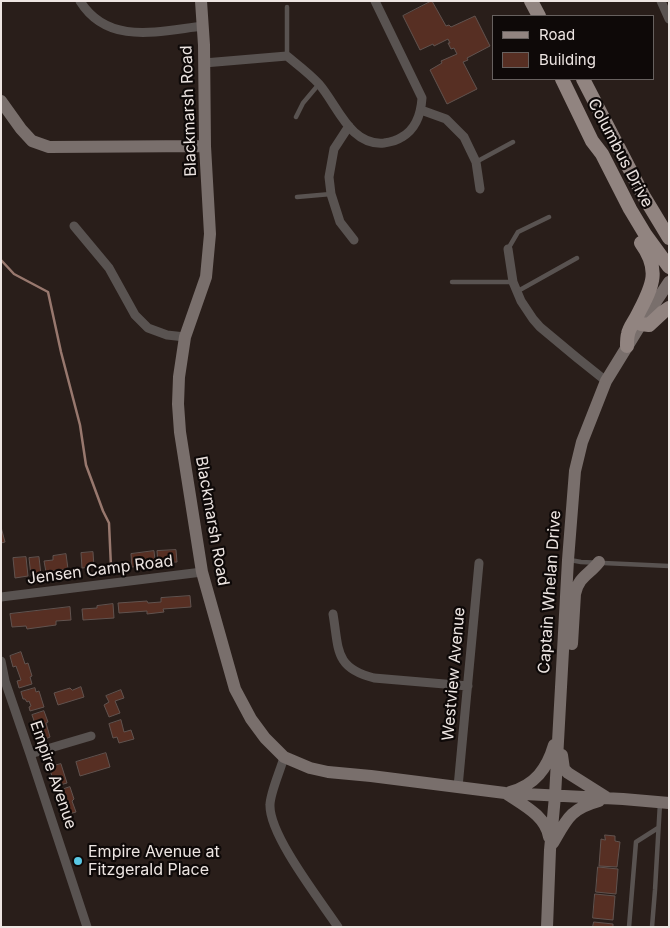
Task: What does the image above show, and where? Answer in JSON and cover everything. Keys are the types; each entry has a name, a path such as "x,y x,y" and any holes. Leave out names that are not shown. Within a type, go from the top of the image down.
{"main road":[{"path":"531,1 538,15"},
{"name":"Columbus Drive","path":"562,80 592,141 602,154 625,200 645,234 669,267"},
{"name":"Columbus Drive","path":"583,80 643,195 669,238"},
{"path":"625,200 624,214 649,256 653,269 651,286 628,333 627,346"},
{"path":"640,324 649,325 669,308"}],"street":[{"path":"80,1 88,12 102,24 118,31 142,33 202,26"},
{"name":"Blackmarsh Road","path":"201,1 205,146 210,234 206,278 185,337 179,377 178,404 180,432 202,572 235,689 251,719 265,738 284,757 310,768 328,772 505,793 664,802"},
{"path":"204,63 288,56 319,84 348,126 366,141 376,144 394,142 405,136 414,126 421,110 422,98 375,1"},
{"path":"660,1 669,19"},
{"path":"1,101 32,141 49,147 205,146"},
{"path":"421,110 446,119 464,137 476,162 480,189"},
{"path":"348,126 334,150 329,177 331,194 340,222 354,240"},
{"path":"74,226 109,268 135,315 148,328 167,335 185,337"},
{"path":"508,249 513,282 526,309 540,327 576,358 606,380"},
{"name":"Captain Whelan Drive","path":"547,927 550,850 575,471 582,442 606,380 640,324 669,282"},
{"path":"560,696 568,688 577,586 582,578 599,562"},
{"name":"Westview Avenue","path":"458,787 479,563"},
{"name":"Jensen Camp Road","path":"1,597 202,572"},
{"path":"333,614 340,656 353,671 363,676 374,678 468,686"},
{"name":"Empire Avenue","path":"1,661 5,681 87,927"},
{"path":"505,793 529,784 536,778 550,759 559,730"},
{"path":"559,730 564,769 580,782 608,799"},
{"path":"30,754 91,736"},
{"path":"284,757 270,802 270,812 274,827 338,927"},
{"path":"505,793 542,820 548,833 550,850"},
{"path":"550,850 562,827 575,811 587,804 608,799"}],"lane":[{"path":"287,7 288,56"},
{"path":"296,117 303,103 319,84"},
{"path":"476,162 513,142"},
{"path":"297,197 331,194"},
{"path":"508,249 518,232 549,216"},
{"path":"518,291 578,258"},
{"path":"452,282 513,282"},
{"path":"568,560 669,566"},
{"path":"652,927 658,828 664,802"},
{"path":"629,927 636,842 658,828"}],"building":[{"path":"432,1 446,26 449,25 451,27 475,16 490,46 463,62 477,89 447,104 430,70 442,63 441,61 457,54 454,48 451,49 448,39 420,50 403,16"},
{"path":"1,527 5,542 1,543"},
{"path":"176,550 177,562 158,563 157,551"},
{"path":"154,551 155,560 149,561 149,565 132,567 131,554"},
{"path":"93,552 94,567 82,568 81,553"},
{"path":"66,554 68,569 46,572 44,561 53,560 53,556"},
{"path":"26,557 28,576 15,578 13,558"},
{"path":"39,557 41,575 31,576 29,558"},
{"path":"190,596 191,607 163,609 164,612 147,614 147,611 119,613 118,603 161,602 161,598"},
{"path":"113,604 114,618 83,620 82,609"},
{"path":"70,607 71,620 56,621 56,625 27,629 26,626 12,627 10,614"},
{"path":"21,652 25,664 28,663 32,684 19,688 17,681 21,680 16,666 13,667 10,656"},
{"path":"81,687 84,697 58,705 54,693"},
{"path":"35,688 36,692 39,691 44,707 30,711 29,701 27,702 23,699 21,692"},
{"path":"121,690 124,698 115,701 120,713 109,717 104,705 109,702 106,696"},
{"path":"44,711 50,737 38,742 33,728 36,726 32,715"},
{"path":"121,720 124,732 131,730 134,739 119,743 117,737 113,738 109,724"},
{"path":"106,753 110,767 80,776 76,762"},
{"path":"61,764 67,783 53,787 51,780 53,779 49,767"},
{"path":"70,787 76,812 65,815 58,791"},
{"path":"605,835 615,836 615,841 620,842 617,867 599,866 601,839 605,840"},
{"path":"598,867 618,869 616,894 596,892"},
{"path":"595,894 615,896 613,920 593,918"},
{"path":"594,922 613,924 613,927 593,927"}],"waterway":[{"path":"1,260 14,274 48,292 80,425 86,465 109,523 111,567"}],"place":[{"name":"Empire Avenue at Fitzgerald Place","path":"78,861"}]}
